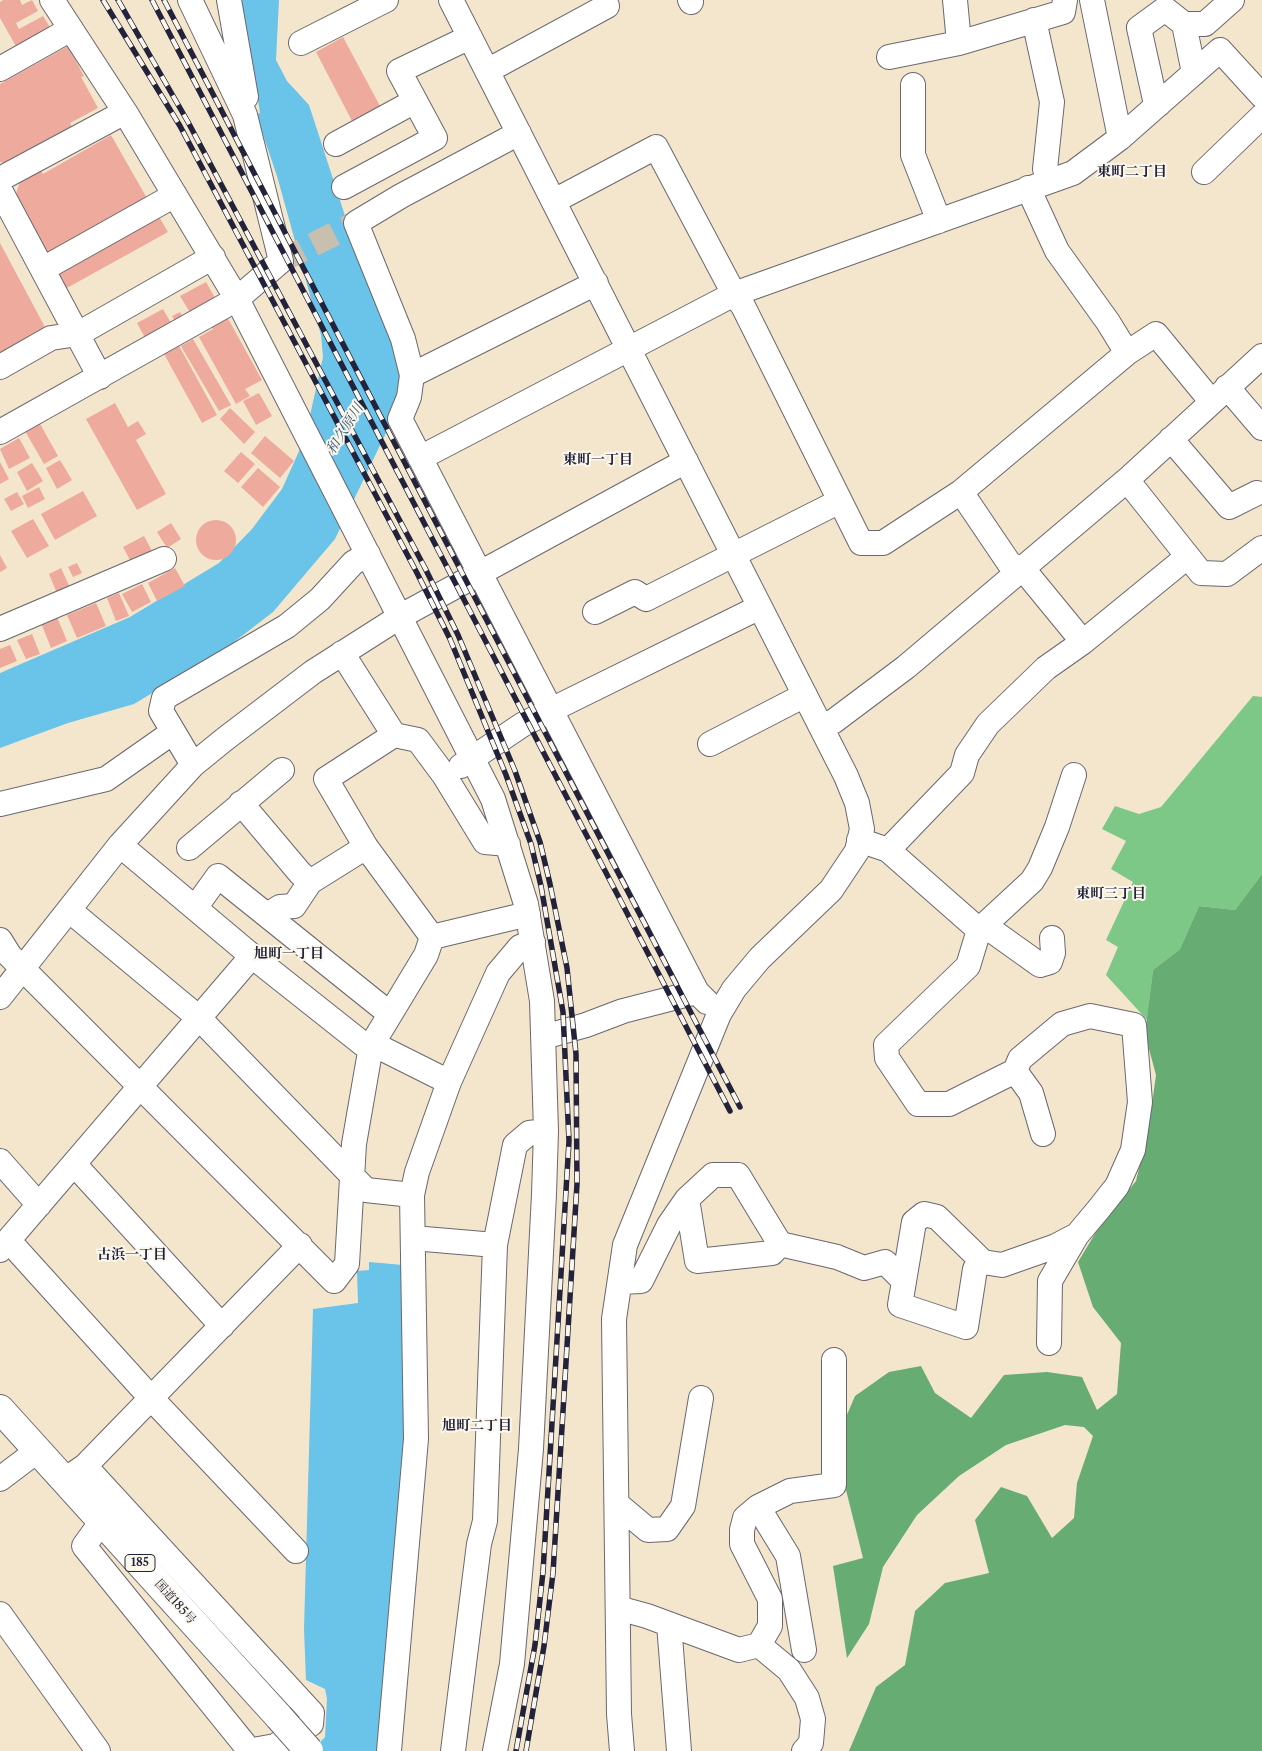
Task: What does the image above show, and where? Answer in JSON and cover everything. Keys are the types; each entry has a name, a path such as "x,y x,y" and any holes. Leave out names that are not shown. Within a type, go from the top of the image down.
{"highway":[{"name":"国道185号","path":"0,1409 37,1451 75,1473 102,1521 309,1751"}],"street":[{"path":"52,0 125,112 237,299 401,616 493,799 528,914 542,1001 546,1131 530,1459 512,1664 495,1751"},
{"path":"0,432 237,299 281,261 245,115 190,0"},
{"path":"229,0 249,109 245,115"},
{"path":"301,43 386,0"},
{"path":"451,0 846,776 857,803 862,828 857,851 846,871 831,890 760,958 734,989 719,1014 625,1245 614,1318 619,1714 622,1751"},
{"path":"955,0 959,43"},
{"path":"889,57 959,43 1063,12 1065,0"},
{"path":"1092,0 1120,138"},
{"path":"1159,104 1155,100 1139,28 1165,9 1184,24 1205,24 1232,0"},
{"path":"487,71 607,6"},
{"path":"1034,20 1052,102 1045,169 1039,185 1057,251 1108,322 1127,353"},
{"path":"1184,24 1194,73"},
{"path":"0,68 71,29"},
{"path":"344,187 435,138 399,71 470,37"},
{"path":"420,458 734,294 1073,172 1120,138 1220,50 1262,96"},
{"path":"913,84 913,155 939,220"},
{"path":"336,144 415,101"},
{"path":"0,179 125,112"},
{"path":"1204,172 1262,116"},
{"path":"519,133 401,196 356,223 403,339 412,374 409,397 400,419 697,992 719,1014"},
{"path":"556,205 656,147 734,294 743,306 861,543 883,543 961,492 1127,353 1156,334 1219,394 1262,428"},
{"path":"385,165 401,196"},
{"path":"0,190 100,377"},
{"path":"43,270 175,195"},
{"path":"0,366 51,338 78,334 213,257"},
{"path":"412,374 596,283"},
{"path":"821,727 834,721 906,667 1019,569 1127,480 1219,394 1259,365"},
{"path":"1170,439 1229,507 1256,493"},
{"path":"0,997 120,845 193,765 313,672 401,616 686,461"},
{"path":"1127,480 1201,573 1227,574 1262,548"},
{"path":"961,492 1009,563 1028,575 1083,642"},
{"path":"595,612 635,592 646,599 840,501"},
{"path":"193,765 161,711 164,698 287,626 320,599 352,563 368,554"},
{"path":"888,850 962,773 967,755 988,724 1046,668 1083,642 1187,557"},
{"path":"0,629 164,559"},
{"path":"444,775 473,759 522,725 550,710 760,607"},
{"path":"342,653 394,735"},
{"path":"710,744 805,695"},
{"path":"0,804 106,778 173,732"},
{"path":"432,937 366,847 326,779 394,735 418,740 444,775 485,842 508,844"},
{"path":"189,848 282,770"},
{"path":"1049,1343 1050,1281 1077,1235 1117,1186 1133,1150 1140,1102 1134,1025 1090,1016 1062,1024 1020,1059 1015,1072 949,1104 918,1104 887,1058 886,1045 968,966 979,930 1032,881 1040,868 1058,827 1074,775"},
{"path":"241,804 310,882"},
{"path":"860,840 888,850 979,930 991,930 1040,965 1050,962 1053,953 1052,938"},
{"path":"120,845 252,956 363,1044 386,1050 449,1082"},
{"path":"267,915 280,906 294,906 310,882 366,847"},
{"path":"195,908 218,876 390,1014"},
{"path":"69,910 199,1018 366,1190 412,1195"},
{"path":"432,937 528,914"},
{"path":"0,940 10,956 334,1281 348,1264 354,1144 371,1046 426,955 432,937"},
{"path":"389,1751 416,1439 412,1195 417,1172 449,1082 498,973 520,947 533,942"},
{"path":"252,956 4,1246 296,1551"},
{"path":"544,1036 586,1026 623,1011 697,992"},
{"path":"1015,1072 1031,1093 1043,1134"},
{"path":"453,1751 479,1544 485,1521 495,1245 515,1145 529,1133 546,1131"},
{"path":"0,1161 39,1205"},
{"path":"74,1164 222,1326"},
{"path":"620,1282 641,1281 669,1225 687,1199 713,1175 738,1175 780,1244 838,1258 864,1268 885,1262 904,1281"},
{"path":"687,1199 697,1261 772,1253 780,1244"},
{"path":"983,1262 975,1269 966,1327 900,1304 914,1222 924,1214 937,1217 983,1262 1002,1265 1056,1246 1077,1235"},
{"path":"413,1238 495,1245"},
{"path":"102,1521 84,1546 249,1751 275,1746 311,1724 312,1713 75,1473 300,1246"},
{"path":"618,1608 669,1624 739,1650 759,1645 770,1626 770,1599 742,1544 742,1530 745,1518 758,1507 790,1491 834,1485 834,1360"},
{"path":"617,1504 648,1530 667,1529 683,1506 701,1398"},
{"path":"0,1479 37,1451"},
{"path":"758,1507 788,1556 804,1650"},
{"path":"0,1614 98,1751"},
{"path":"669,1624 679,1751"},
{"path":"759,1645 789,1670 807,1698 813,1719 811,1743 804,1751"}],"green space":[{"path":"1253,696 1262,697 1262,874 1235,910 1199,906 1180,949 1153,970 1147,1020 1106,975 1118,947 1106,940 1133,882 1111,869 1126,841 1102,829 1115,806 1139,814 1161,807"},
{"path":"1262,874 1262,1751 849,1751 876,1687 905,1665 915,1611 945,1583 989,1573 975,1520 1001,1487 1027,1496 1052,1538 1074,1518 1077,1483 1093,1436 1084,1427 1065,1425 1006,1445 959,1476 917,1515 883,1567 869,1624 847,1658 833,1566 863,1558 843,1478 843,1424 855,1396 889,1372 921,1366 935,1393 971,1418 1004,1375 1047,1372 1082,1377 1097,1410 1117,1394 1121,1343 1093,1307 1078,1262 1099,1227 1136,1181 1149,1126 1156,1075 1145,1034 1153,970 1180,949 1199,906 1235,910"}],"water":[{"name":"和久原川","path":"238,0 279,0 276,60 287,81 309,105 348,225 405,368 398,408 335,539 273,612 225,649 134,704 68,723 0,748 0,673 130,617 219,563 252,529 282,489 305,438 323,357 321,335 277,176 256,114 260,113 254,74 242,47"},
{"path":"369,1262 403,1265 407,1430 378,1745 377,1751 312,1751 325,1737 327,1699 325,1689 306,1680 304,1629 313,1309 358,1303 357,1271 369,1270"}],"building":[{"path":"3,0 20,0 22,5 32,0 38,11 16,23 19,29 43,16 51,29 17,48 0,18 0,2"},
{"path":"343,37 380,106 352,121 316,52"},
{"path":"68,46 84,76 81,77 98,108 70,123 72,127 9,164 0,162 0,84"},
{"path":"111,135 148,200 48,257 15,197 20,181 41,170 43,174"},
{"path":"158,215 168,232 65,289 56,272"},
{"path":"0,243 46,329 0,355"},
{"path":"206,282 219,305 194,319 180,296"},
{"path":"163,309 175,330 149,345 137,323"},
{"path":"180,312 186,324 179,328 172,316"},
{"path":"226,315 262,380 245,389 250,396 236,404 199,337 213,329 210,324"},
{"path":"193,339 231,405 219,411 181,346"},
{"path":"178,344 217,415 202,423 163,352"},
{"path":"259,393 272,416 256,425 243,401"},
{"path":"115,403 128,427 138,421 146,434 136,440 166,494 137,510 86,419"},
{"path":"230,408 255,432 244,444 220,419"},
{"path":"39,422 58,456 44,464 25,431"},
{"path":"265,436 294,461 280,478 251,453"},
{"path":"19,438 30,458 9,469 0,449"},
{"path":"241,452 255,464 238,483 224,471"},
{"path":"60,460 72,480 57,489 46,468"},
{"path":"0,462 9,479 0,484"},
{"path":"32,463 43,481 27,491 17,472"},
{"path":"258,468 280,487 263,507 241,487"},
{"path":"39,487 45,499 28,508 22,496"},
{"path":"83,491 97,516 55,540 41,514"},
{"path":"17,492 24,504 11,511 4,499"},
{"path":"33,519 49,546 27,558 11,531"},
{"path":"220,520 227,523 233,529 236,540 235,548 227,557 220,560 212,560 205,557 197,548 196,536 199,529 208,521"},
{"path":"171,523 181,539 167,548 157,532"},
{"path":"144,536 152,551 131,562 123,547"},
{"path":"0,555 7,568 0,572"},
{"path":"77,563 82,573 73,577 68,567"},
{"path":"61,568 72,592 59,598 49,574"},
{"path":"175,568 185,586 157,601 148,583"},
{"path":"142,584 151,602 132,612 122,594"},
{"path":"119,593 129,616 116,621 107,598"},
{"path":"96,603 106,626 77,638 67,615"},
{"path":"57,617 67,641 51,648 41,623"},
{"path":"32,634 40,654 26,659 17,640"},
{"path":"10,645 17,661 0,668 0,649"}],"tunnel":[{"path":"281,261 356,223"}],"railway":[{"path":"103,0 180,126 417,573 450,639 506,775 531,844 541,886 563,1012 569,1141 543,1572 535,1645 516,1751"},
{"path":"118,0 188,122 425,568 458,635 515,771 540,842 550,884 567,968 576,1054 577,1184 553,1573 544,1646 526,1751"},
{"path":"152,0 730,1111"},
{"path":"164,0 740,1107"}],"district":[{"name":"東町二丁目","path":"1132,172"},
{"name":"東町一丁目","path":"598,460"},
{"name":"東町三丁目","path":"1111,894"},
{"name":"旭町一丁目","path":"289,954"},
{"name":"古浜一丁目","path":"132,1255"},
{"name":"旭町二丁目","path":"477,1426"}]}
